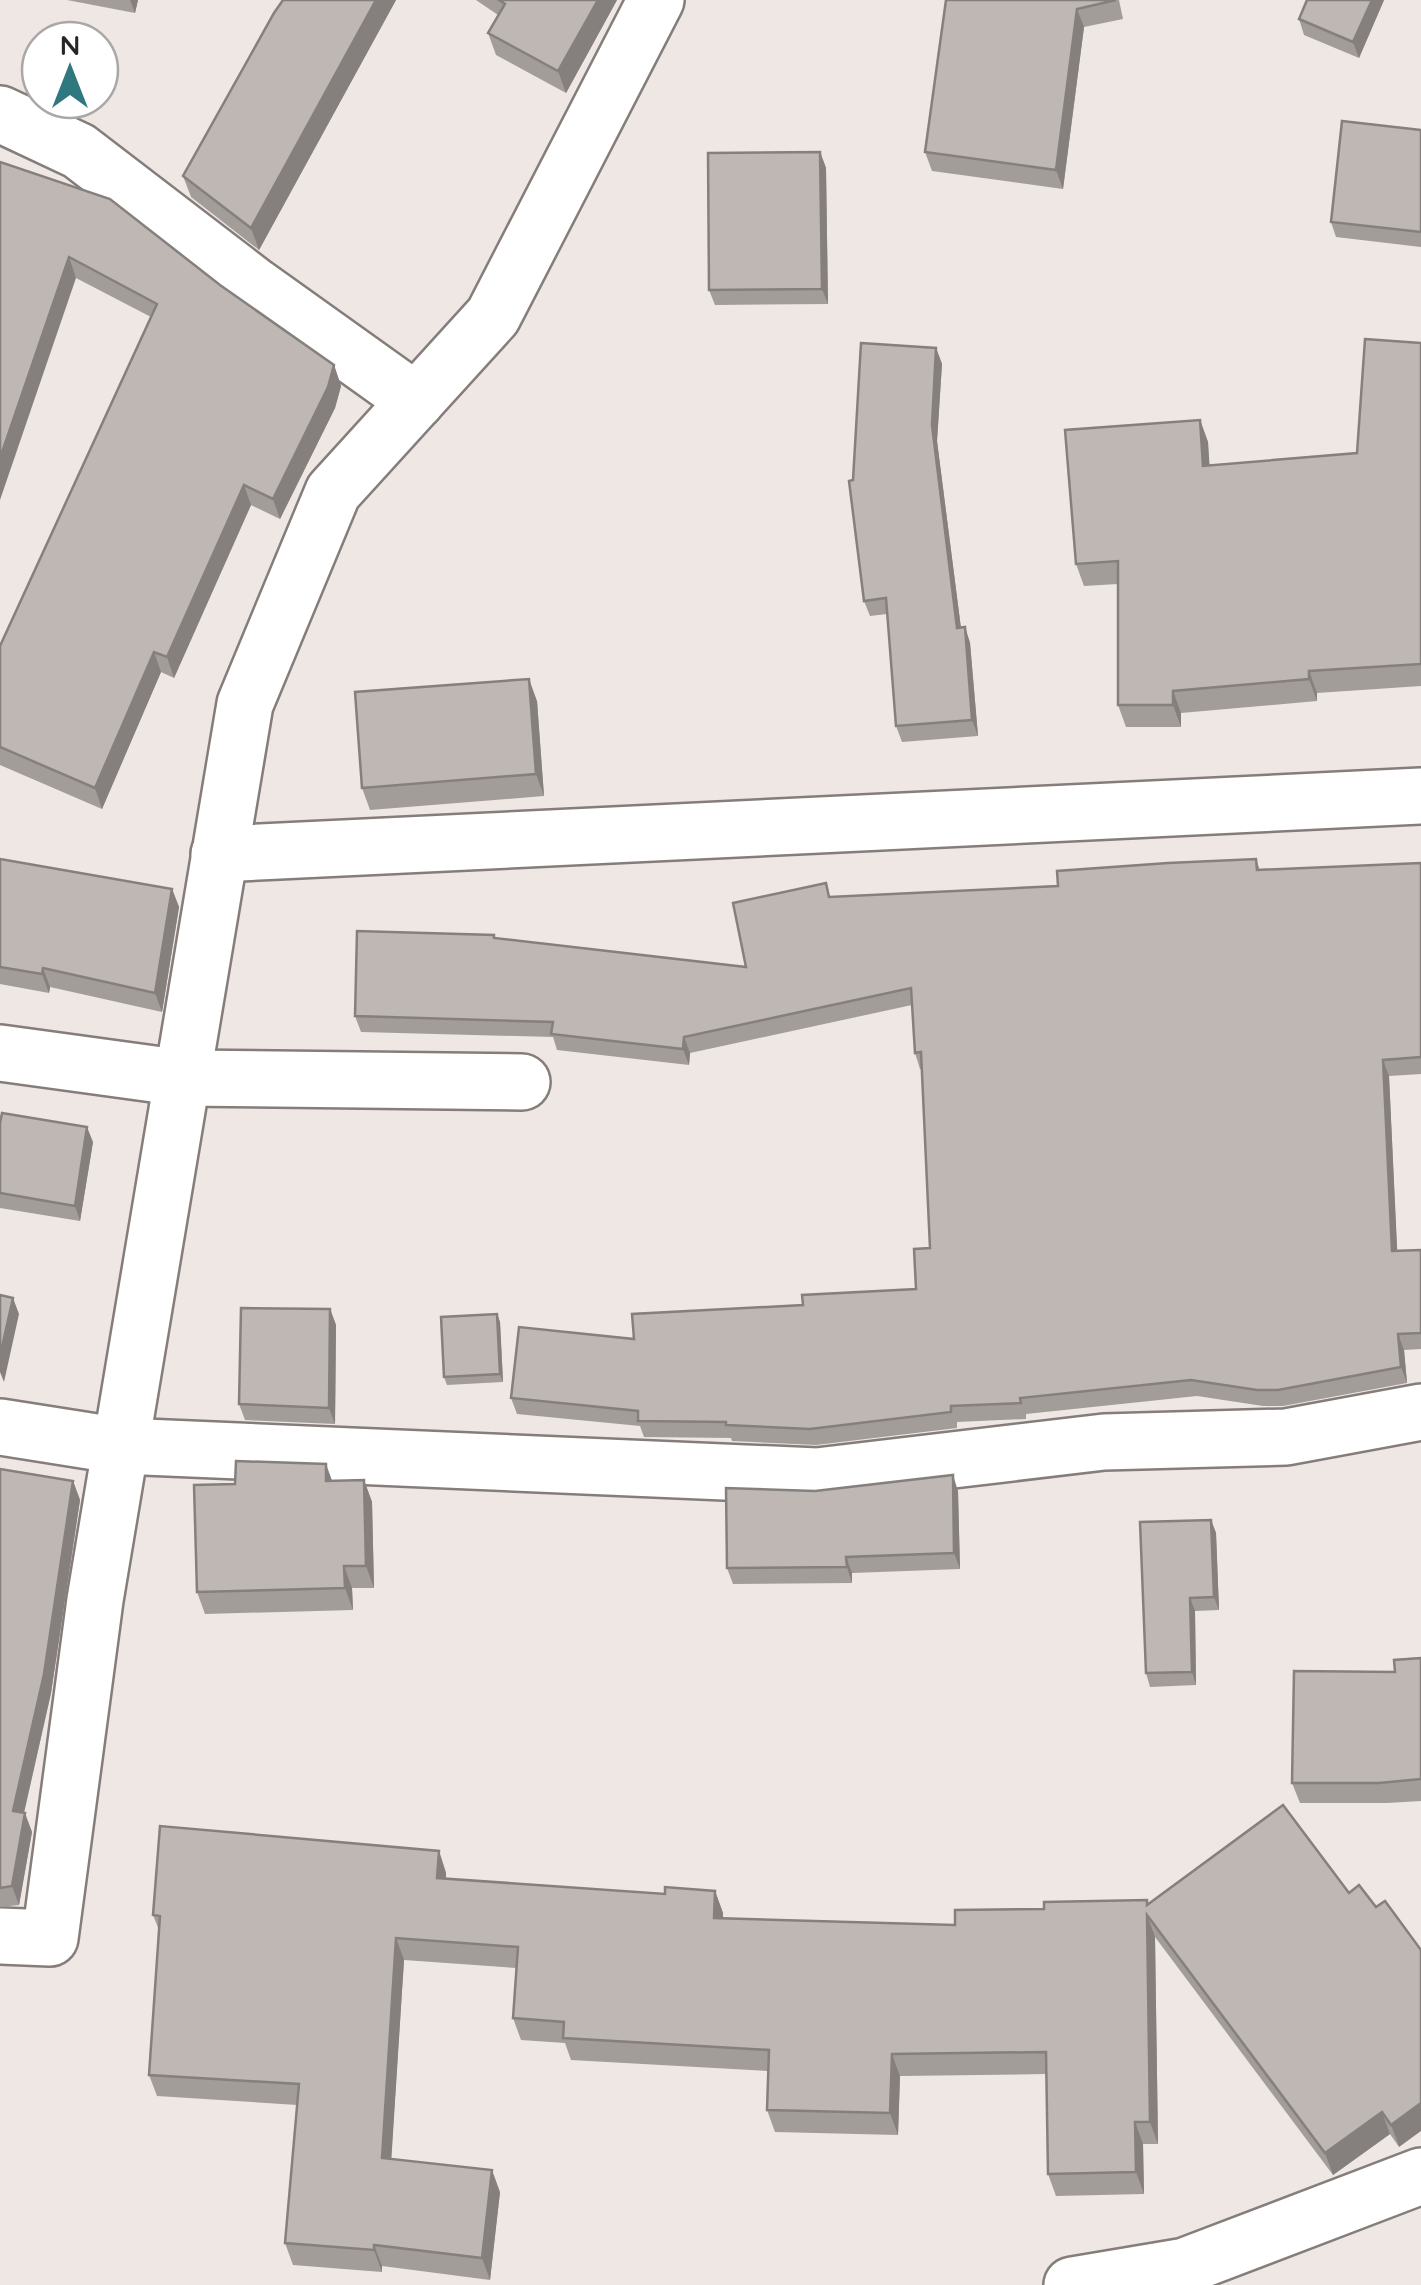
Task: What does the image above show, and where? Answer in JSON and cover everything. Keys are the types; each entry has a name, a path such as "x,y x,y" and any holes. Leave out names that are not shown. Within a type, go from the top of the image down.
{"street":[{"path":"0,1936 50,1938 96,1600 245,704 333,492 494,316 656,0"},
{"path":"0,114 78,151 255,286 416,401"},
{"path":"219,854 1421,796"},
{"path":"0,1053 183,1078 522,1082"},
{"path":"0,1427 121,1446 817,1476 1104,1442 1286,1436 1421,1412"},
{"path":"1072,2285 1190,2275 1421,2176"}],"building":[{"path":"283,0 376,0 251,228 183,176"},
{"path":"499,0 598,0 558,71 488,33 505,4"},
{"path":"946,0 1116,0 1077,9 1056,170 925,152"},
{"path":"1307,0 1372,0 1353,42 1299,19"},
{"path":"1342,121 1421,130 1421,232 1331,222"},
{"path":"820,152 822,289 709,290 708,153"},
{"path":"0,162 110,199 220,285 334,365 328,387 273,499 244,485 167,657 154,652 95,788 0,747 0,646 157,304 69,257 0,458"},
{"path":"1365,339 1421,343 1421,664 1309,671 1309,679 1173,691 1173,705 1118,705 1118,561 1076,564 1065,430 1200,420 1203,466 1357,453"},
{"path":"861,343 936,348 932,425 957,628 965,627 972,720 896,726 886,598 864,601 849,481 853,480"},
{"path":"529,679 536,774 362,788 355,692"},
{"path":"0,859 172,889 155,993 43,968 42,974 0,967"},
{"path":"1256,859 1257,870 1421,863 1421,1057 1383,1060 1392,1251 1421,1250 1421,1333 1398,1334 1401,1367 1278,1390 1191,1380 1020,1398 1021,1403 951,1406 951,1412 810,1429 726,1422 638,1421 638,1411 511,1398 519,1327 634,1339 632,1314 803,1305 802,1295 916,1289 914,1249 930,1248 921,1052 915,1053 911,988 684,1037 683,1049 551,1034 553,1022 355,1016 357,931 494,935 746,967 733,903 826,883 829,897 1058,886 1057,871"},
{"path":"2,1113 87,1127 75,1206 0,1193"},
{"path":"0,1295 13,1298 0,1356"},
{"path":"241,1308 330,1309 329,1408 239,1404"},
{"path":"497,1314 500,1374 444,1377 441,1317"},
{"path":"236,1461 326,1464 326,1481 364,1480 366,1566 344,1566 345,1588 197,1592 194,1485 235,1484"},
{"path":"0,1469 73,1481 44,1674 13,1811 25,1813 12,1886 0,1888"},
{"path":"953,1475 954,1553 846,1557 847,1567 727,1568 726,1488 815,1491"},
{"path":"1211,1520 1214,1597 1190,1598 1192,1672 1146,1673 1140,1522"},
{"path":"1421,1658 1421,1779 1292,1783 1294,1671 1395,1672 1394,1660"},
{"path":"1283,1805 1349,1893 1359,1885 1376,1907 1385,1901 1421,1950 1421,2103 1391,2125 1382,2112 1325,2153 1147,1915 1150,2122 1135,2122 1136,2172 1048,2174 1046,2052 892,2054 890,2113 767,2110 769,2050 563,2038 564,2022 513,2018 518,1947 396,1938 382,2158 492,2170 482,2258 374,2245 374,2250 285,2243 299,2084 149,2075 160,1916 153,1915 160,1826 439,1851 437,1878 665,1894 665,1887 715,1891 714,1918 955,1925 955,1910 1044,1909 1044,1902 1147,1900 1147,1905"}]}
